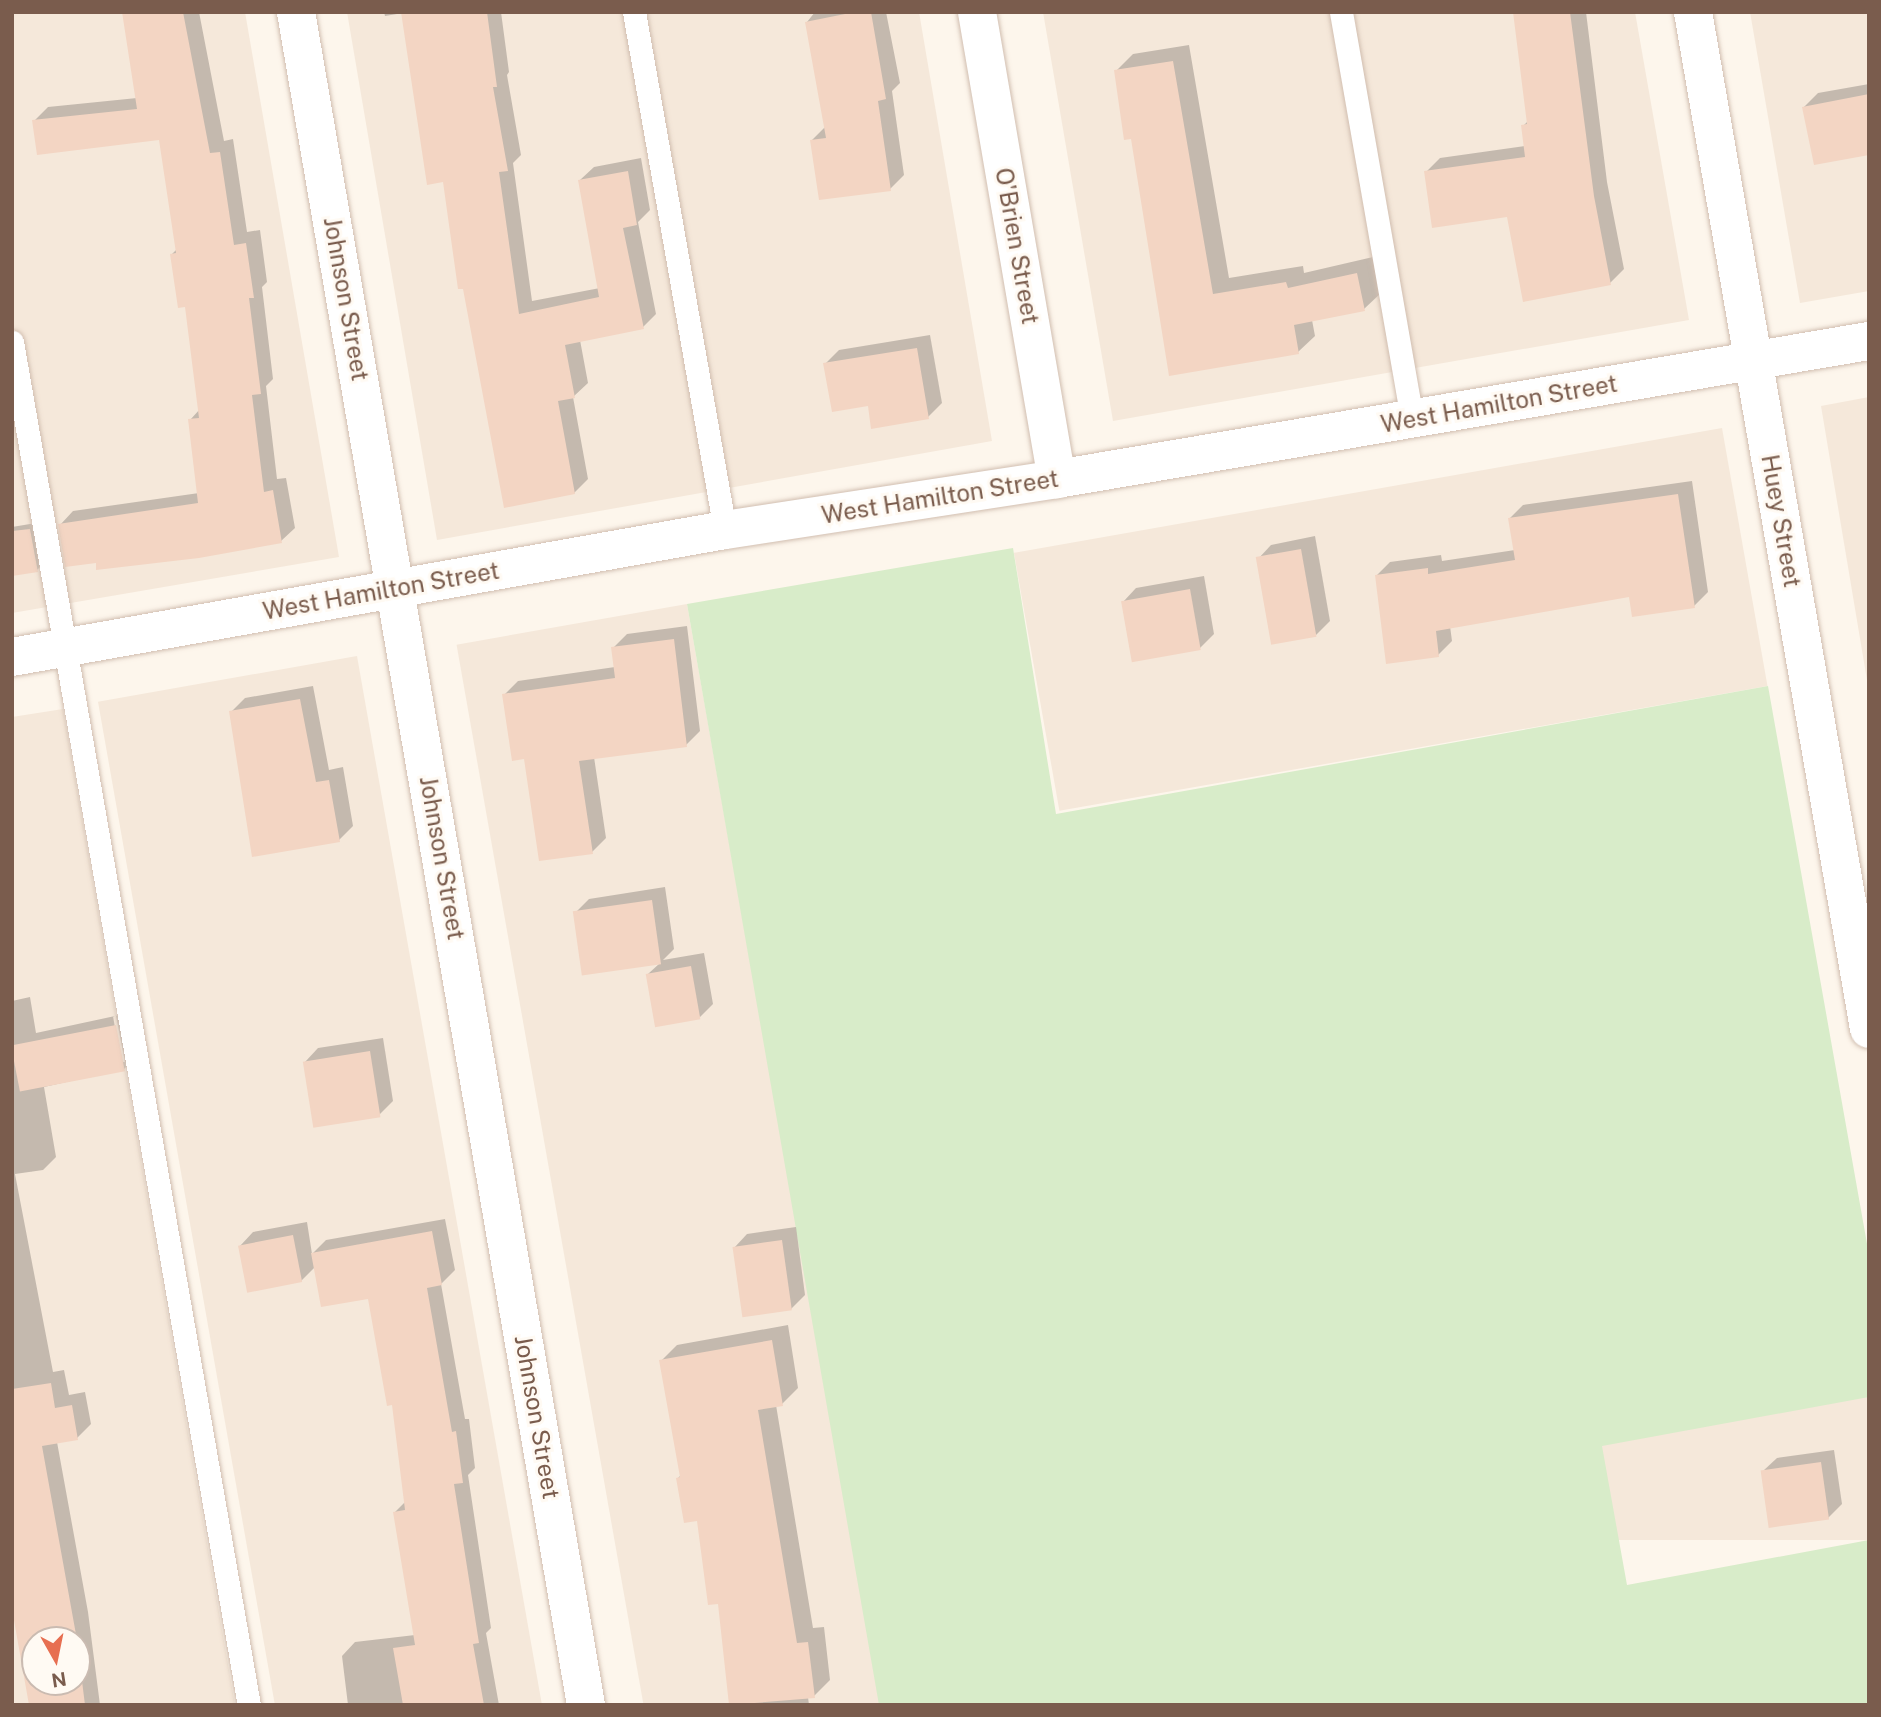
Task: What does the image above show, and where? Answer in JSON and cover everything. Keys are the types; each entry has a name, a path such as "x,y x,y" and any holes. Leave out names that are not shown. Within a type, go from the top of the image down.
{"street":[{"name":"Johnson Street","path":"296,12 397,589 586,1705"},
{"name":"O'Brien Street","path":"977,12 1057,479"},
{"name":"Huey Street","path":"1693,12 1869,1029"},
{"name":"West Hamilton Street","path":"12,657 725,530 1057,479 1869,341"}],"lane":[{"path":"634,12 725,530"},
{"path":"1341,12 1412,419"},
{"path":"12,342 249,1705"}],"shaded area":[{"path":"12,12 245,12 339,557 12,613"},
{"path":"347,12 919,12 992,441 437,540"},
{"path":"1043,12 1635,12 1689,320 1113,421"},
{"path":"1750,12 1869,12 1869,291 1800,303"},
{"path":"1869,397 1869,692 1821,406"},
{"path":"1722,428 1767,686 1059,811 1014,553"},
{"path":"687,604 881,1705 644,1705 457,645"},
{"path":"357,656 542,1704 275,1705 98,702"},
{"path":"63,709 235,1705 12,1705 12,717"},
{"path":"1598,1397 1869,1397 1869,1540 1598,1540"}],"green space":[{"path":"1013,548 1056,814 1768,686 1869,1255 1869,1397 1602,1446 1627,1585 1869,1540 1869,1705 879,1705 687,604"}],"building":[{"path":"122,12 183,12 210,153 220,152 234,245 246,243 254,298 249,298 261,394 252,395 264,492 273,490 282,543 199,558 96,570 96,563 65,567 58,524 198,503 188,419 199,418 185,307 178,308 170,254 176,253 159,140 37,155 32,120 137,109"},
{"path":"401,12 487,12 497,87 493,87 508,171 499,172 519,314 599,297 578,180 628,171 637,225 623,228 644,329 565,345 575,398 558,401 575,494 504,508 463,289 458,289 443,182 427,185"},
{"path":"855,12 871,12 886,99 878,101 891,191 819,200 810,140 826,138 805,22"},
{"path":"1513,12 1570,12 1594,196 1611,285 1523,302 1507,217 1432,228 1424,171 1525,157 1521,125 1527,124"},
{"path":"1173,61 1213,294 1286,282 1288,288 1357,273 1365,311 1294,325 1299,354 1169,376 1131,139 1124,140 1114,70"},
{"path":"1869,94 1869,155 1814,165 1802,107"},
{"path":"917,348 929,419 871,429 868,406 832,412 823,363"},
{"path":"1678,494 1695,608 1632,617 1629,597 1436,631 1439,657 1386,664 1375,575 1428,568 1428,574 1515,560 1508,518"},
{"path":"30,529 38,572 12,576 12,531"},
{"path":"1301,549 1316,637 1271,645 1256,557"},
{"path":"1190,589 1201,650 1132,662 1121,601"},
{"path":"674,639 687,747 579,761 593,854 539,861 524,759 512,761 502,694 615,678 611,647"},
{"path":"300,699 316,782 329,780 340,842 252,857 229,711"},
{"path":"652,900 661,964 582,976 573,911"},
{"path":"691,966 700,1019 655,1027 646,974"},
{"path":"116,1025 125,1071 20,1092 12,1045"},
{"path":"370,1051 380,1117 313,1128 303,1062"},
{"path":"432,1231 442,1285 427,1288 452,1432 456,1431 463,1483 454,1484 479,1643 473,1644 484,1705 403,1705 393,1648 415,1645 393,1512 405,1510 392,1405 387,1406 368,1299 321,1307 311,1253"},
{"path":"293,1235 302,1282 247,1293 238,1246"},
{"path":"782,1240 792,1310 742,1317 732,1247"},
{"path":"772,1340 783,1406 758,1410 797,1643 808,1642 815,1698 729,1705 718,1604 708,1605 697,1521 684,1523 676,1478 680,1477 659,1360"},
{"path":"51,1383 55,1408 72,1405 78,1440 42,1446 74,1626 21,1626 21,1660 12,1609 12,1389"},
{"path":"1821,1462 1829,1519 1769,1528 1761,1470"},
{"path":"27,1696 84,1696 85,1705 29,1705"}]}
